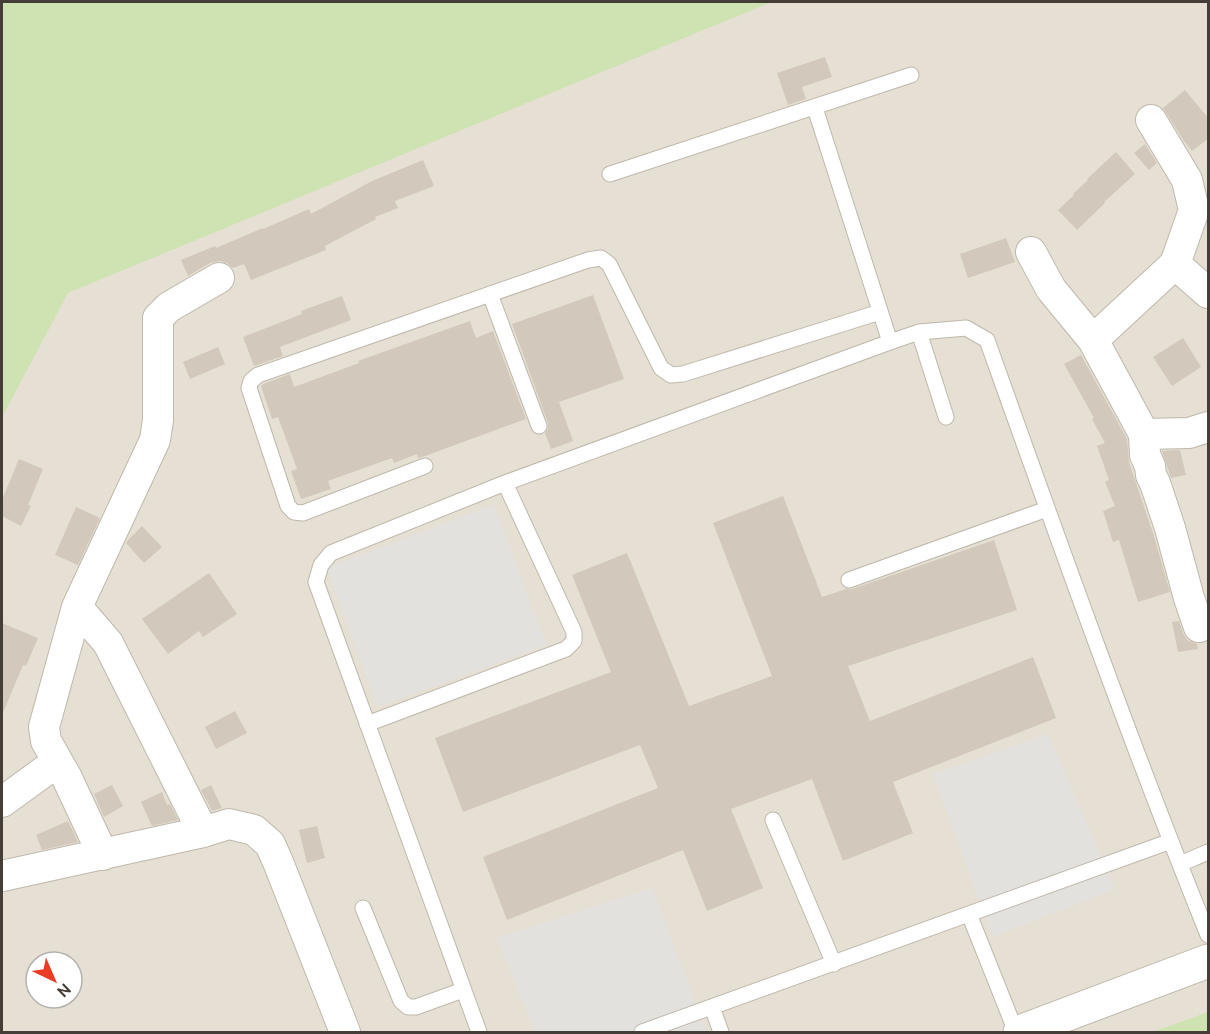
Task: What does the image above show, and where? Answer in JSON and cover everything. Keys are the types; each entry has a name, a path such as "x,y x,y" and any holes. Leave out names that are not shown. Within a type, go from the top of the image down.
{"street":[{"path":"1093,340 1175,264 1194,210 1187,180 1151,120"},
{"path":"1031,252 1051,289 1093,340 1144,434 1151,475 1170,528 1199,627"},
{"path":"1175,264 1209,293"},
{"path":"103,855 67,778 46,741 44,726 77,607 155,440 158,420 158,318 169,307 219,278"},
{"path":"1144,434 1189,433 1209,427"},
{"path":"77,607 108,643 203,832"},
{"path":"2,802 57,762"},
{"path":"2,876 103,855 229,824 254,830 270,844 345,1032"},
{"path":"1018,1032 1209,961"}],"lane":[{"path":"610,174 911,75"},
{"path":"815,108 890,342"},
{"path":"425,466 303,513 294,512 288,506 249,388 251,381 258,375 588,260 601,258 609,264 661,368 671,375 683,374 880,312"},
{"path":"490,294 539,426"},
{"path":"479,1032 316,582 321,565 332,553 505,483 919,332 966,328 987,340 1047,509 1171,841 1209,935"},
{"path":"919,332 946,417"},
{"path":"367,724 566,649 574,641 574,632 505,483"},
{"path":"849,580 1047,509"},
{"path":"773,820 834,964"},
{"path":"642,1032 1171,841"},
{"path":"1180,864 1209,852"},
{"path":"363,908 401,1000 408,1007 416,1008 463,990"},
{"path":"969,914 1018,1032"},
{"path":"712,1007 721,1032"}],"shaded area":[{"path":"2,2 1208,2 1208,1032 2,1032"},
{"path":"494,505 546,645 378,707 327,568"},
{"path":"1048,734 1115,889 992,937 933,774"},
{"path":"652,888 706,1032 535,1032 497,938"}],"green space":[{"path":"2,2 771,2 68,293 2,417"},
{"path":"1208,1012 1208,1032 1153,1032"}],"building":[{"path":"825,57 832,77 802,87 806,99 788,105 777,73"},
{"path":"1185,90 1209,119 1209,138 1192,151 1163,108"},
{"path":"1145,144 1157,163 1149,170 1134,153"},
{"path":"1116,152 1135,174 1077,230 1058,210"},
{"path":"423,160 434,186 395,201 398,208 375,217 376,219 325,246 326,250 251,280 244,264 233,268 220,261 210,263 188,276 181,260 215,246 216,248 309,209 311,214 372,181"},
{"path":"1006,238 1015,262 968,278 960,254"},
{"path":"593,295 624,379 559,402 573,441 551,449 545,433 548,423 512,324"},
{"path":"342,296 351,320 280,347 283,356 254,366 243,337 302,314 301,311"},
{"path":"470,321 476,338 493,331 526,419 425,456 418,458 417,454 394,463 392,458 328,481 331,489 301,499 291,471 297,469 278,417 272,419 261,386 290,374 294,387 359,363 358,361"},
{"path":"1183,338 1201,367 1172,386 1153,357"},
{"path":"218,347 225,364 190,379 183,362"},
{"path":"1081,355 1127,439 1129,462 1170,592 1138,602 1119,540 1113,542 1103,511 1115,506 1105,482 1109,480 1097,446 1105,443 1064,364"},
{"path":"1180,450 1186,475 1171,478 1162,451"},
{"path":"19,459 43,469 28,505 31,506 21,526 2,516 2,500"},
{"path":"783,496 822,597 852,589 994,540 1017,610 848,666 870,721 1033,657 1056,718 893,782 913,833 843,861 812,779 731,809 763,888 707,911 683,850 507,920 483,857 658,788 640,745 463,812 435,738 611,672 572,575 627,553 689,706 772,676 713,523"},
{"path":"76,507 100,518 78,565 55,555"},
{"path":"142,526 162,547 144,563 126,543"},
{"path":"209,573 237,614 203,637 199,631 168,654 142,619"},
{"path":"1179,621 1187,640 1197,644 1198,649 1178,652 1172,622"},
{"path":"2,623 38,638 26,666 23,665 2,715"},
{"path":"235,711 247,733 216,749 205,727"},
{"path":"112,785 123,806 104,817 94,794"},
{"path":"211,785 222,808 212,811 201,790"},
{"path":"162,792 167,805 170,804 178,820 152,826 141,802"},
{"path":"68,821 78,842 42,850 36,835"},
{"path":"317,826 325,858 307,863 299,830"}]}
